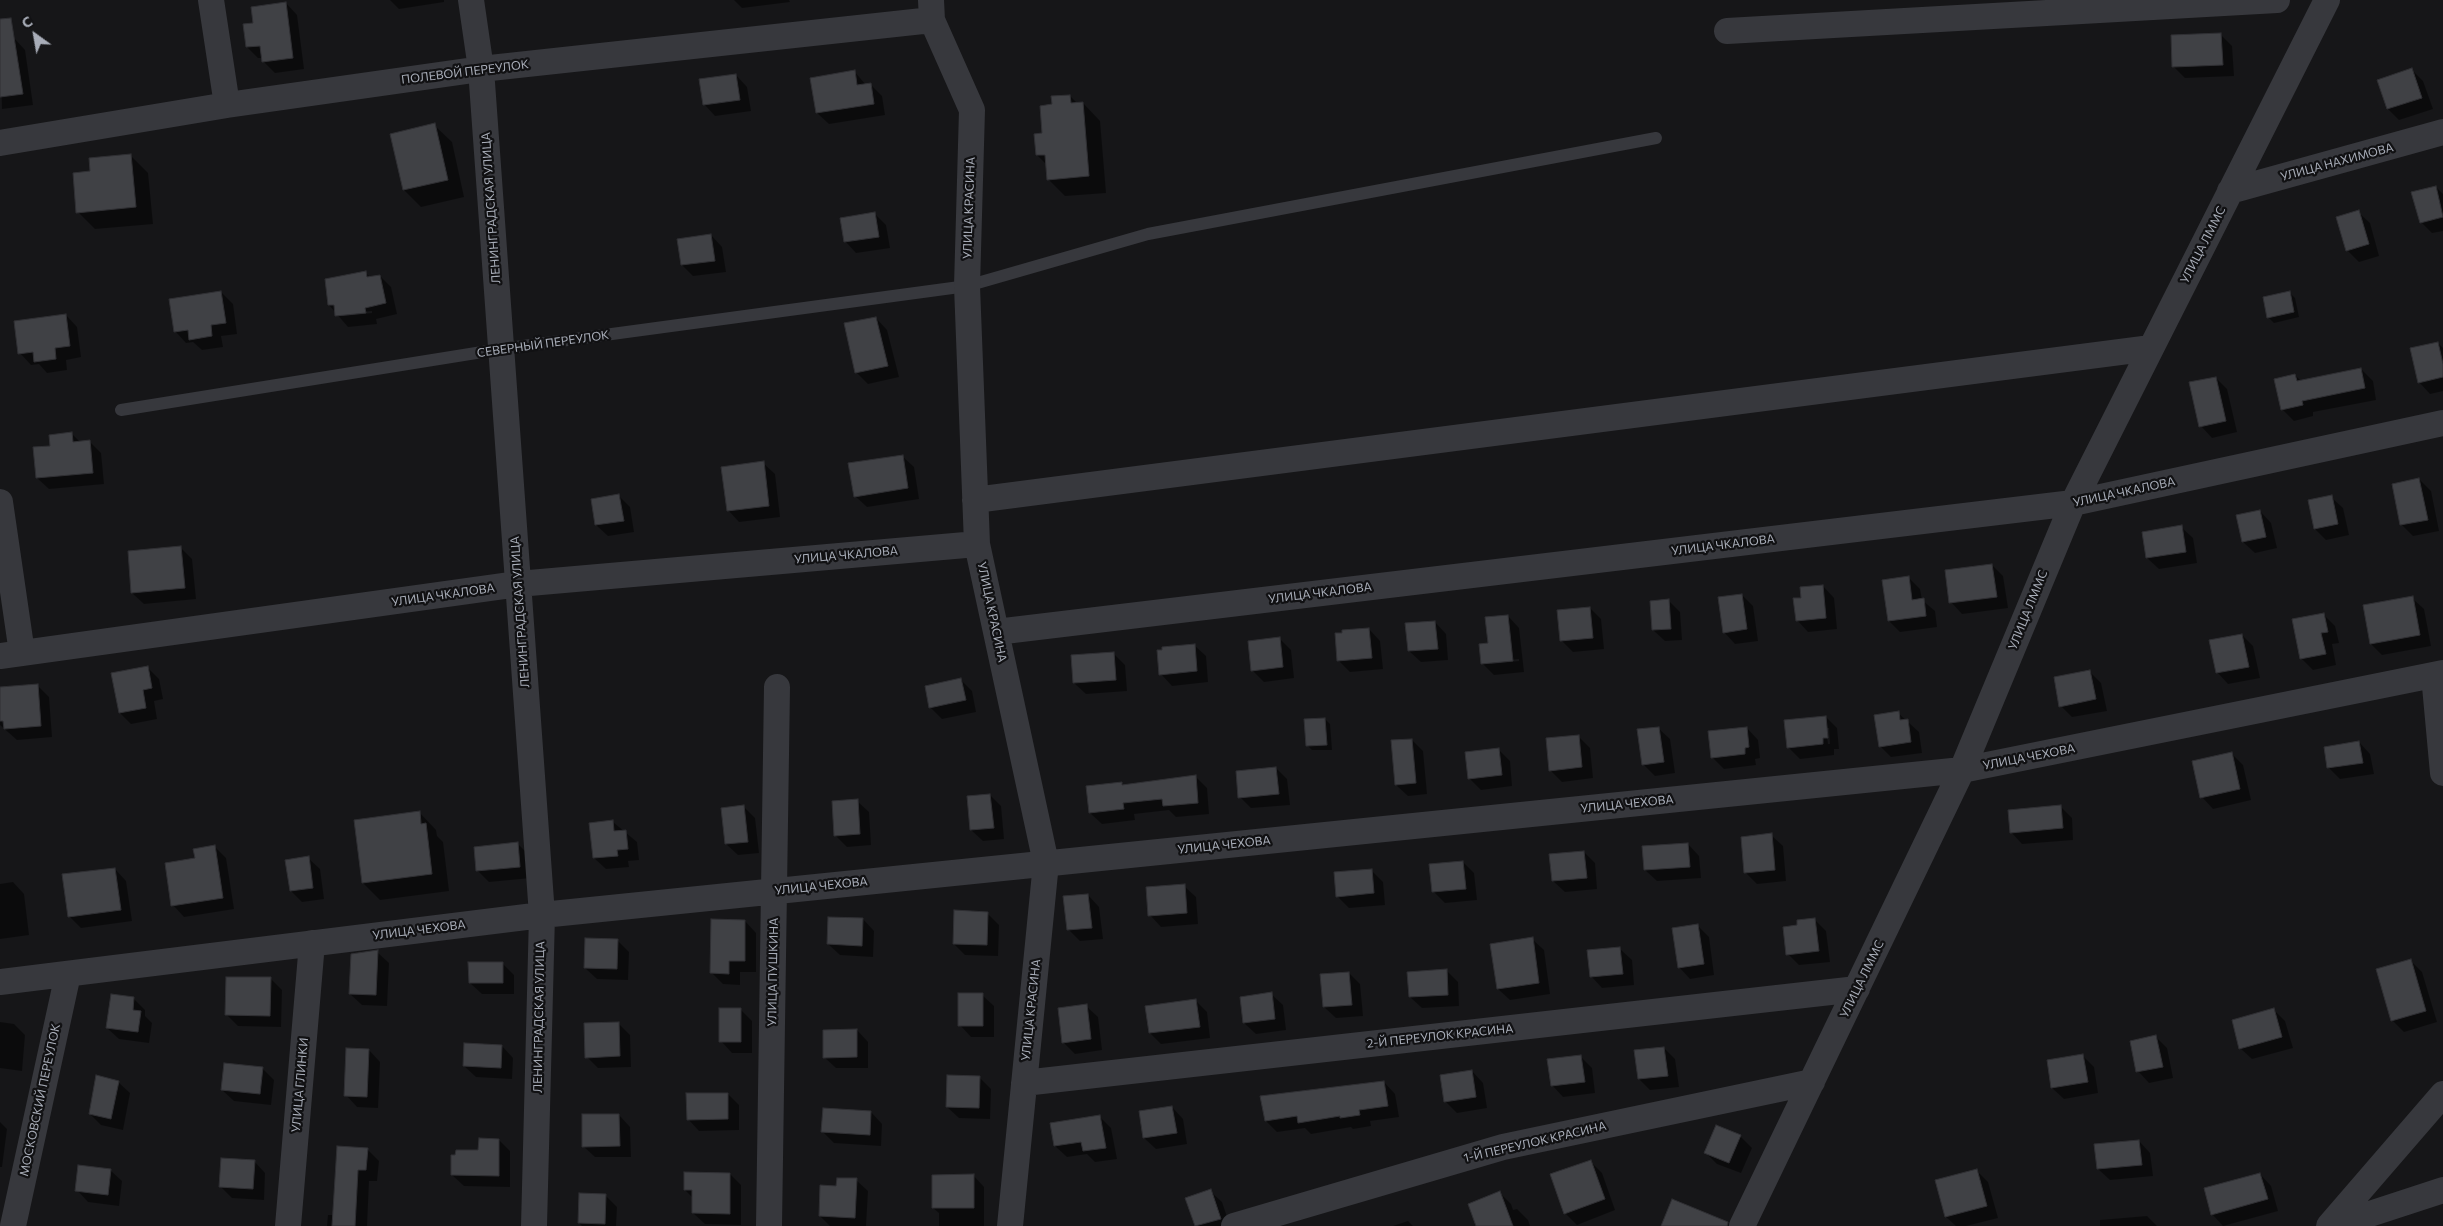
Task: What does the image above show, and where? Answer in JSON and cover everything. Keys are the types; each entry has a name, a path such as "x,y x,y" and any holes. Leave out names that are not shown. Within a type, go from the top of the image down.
{"street":[{"path":"211,0 227,105"},
{"name":"ЛЕНИНГРАДСКАЯ УЛИЦА","path":"471,0 481,69 542,915 534,1226"},
{"path":"1727,31 2277,0"},
{"name":"УЛИЦА ЛММС","path":"1742,1226 1962,770 2073,503 2327,0"},
{"name":"ПОЛЕВОЙ ПЕРЕУЛОК","path":"0,143 227,105 481,69 932,10"},
{"name":"УЛИЦА КРАСИНА","path":"932,10 972,110 967,286 977,544 1046,864 1010,1226"},
{"name":"УЛИЦА НАХИМОВА","path":"2230,191 2443,132"},
{"path":"975,500 2151,348"},
{"name":"УЛИЦА ЧКАЛОВА","path":"996,632 2073,503 2443,423"},
{"path":"0,502 11,655"},
{"name":"УЛИЦА ЧКАЛОВА","path":"11,655 518,584 977,544"},
{"path":"2438,674 2443,773"},
{"name":"УЛИЦА ЧЕХОВА","path":"0,982 542,915 1962,770 2438,674"},
{"name":"УЛИЦА ПУШКИНА","path":"769,1226 777,687"},
{"name":"УЛИЦА ГЛИНКИ","path":"288,1226 312,943"},
{"name":"МОСКОВСКИЙ ПЕРЕУЛОК","path":"13,1226 68,974"},
{"name":"2-Й ПЕРЕУЛОК КРАСИНА","path":"1024,1083 1857,989"},
{"name":"1-Й ПЕРЕУЛОК КРАСИНА","path":"1234,1226 1503,1147 1812,1082"},
{"path":"2329,1226 2443,1094"},
{"path":"2333,1226 2443,1190"}],"lane":[{"name":"СЕВЕРНЫЙ ПЕРЕУЛОК","path":"121,410 501,349 967,286 1148,234 1656,138"}],"building":[{"path":"286,2 293,58 262,62 260,46 246,47 243,24 253,23 251,7"},
{"path":"11,18 23,94 0,97 0,19"},
{"path":"2221,33 2223,65 2172,67 2171,35"},
{"path":"2412,68 2422,98 2387,109 2377,80"},
{"path":"855,70 857,85 871,83 874,104 816,113 810,78"},
{"path":"736,74 740,100 703,105 699,79"},
{"path":"1070,95 1071,103 1083,102 1089,176 1047,180 1045,155 1036,155 1034,134 1042,133 1040,106 1052,104 1051,96"},
{"path":"435,123 448,180 403,190 390,134"},
{"path":"131,154 136,207 76,213 73,173 90,171 89,158"},
{"path":"2436,186 2443,217 2420,223 2411,192"},
{"path":"2359,210 2369,244 2346,251 2336,217"},
{"path":"875,212 879,237 844,242 840,218"},
{"path":"711,234 715,261 681,265 677,239"},
{"path":"366,271 367,277 380,275 386,303 365,308 366,313 335,316 334,305 328,305 325,279"},
{"path":"221,291 226,323 211,325 212,336 189,340 188,330 174,332 169,299"},
{"path":"2290,291 2294,312 2267,318 2263,297"},
{"path":"66,314 70,346 55,348 56,359 34,362 33,352 18,354 14,321"},
{"path":"876,317 888,366 855,373 844,323"},
{"path":"2438,342 2443,364 2443,377 2418,383 2410,348"},
{"path":"2361,368 2365,388 2302,401 2303,405 2281,410 2274,379 2295,374 2297,381"},
{"path":"2216,377 2226,421 2199,427 2189,382"},
{"path":"72,432 73,442 90,440 93,473 36,478 33,447 50,446 49,435"},
{"path":"903,455 908,488 854,497 848,463"},
{"path":"764,461 769,506 727,511 721,467"},
{"path":"2419,478 2428,520 2400,525 2392,484"},
{"path":"619,494 624,521 595,525 591,499"},
{"path":"2332,495 2338,524 2314,529 2308,500"},
{"path":"2260,510 2266,537 2242,542 2236,515"},
{"path":"2182,525 2186,552 2146,558 2142,532"},
{"path":"181,546 185,588 131,593 128,551"},
{"path":"1992,564 1997,597 1949,603 1945,570"},
{"path":"1909,576 1912,600 1924,598 1926,616 1888,621 1882,580"},
{"path":"1823,585 1826,618 1796,621 1793,598 1801,598 1800,587"},
{"path":"1742,594 1747,629 1723,633 1718,597"},
{"path":"2413,596 2420,635 2370,644 2363,605"},
{"path":"1669,599 1671,629 1652,630 1650,601"},
{"path":"1590,607 1593,638 1560,641 1557,610"},
{"path":"2324,613 2328,632 2321,633 2326,654 2300,659 2292,619"},
{"path":"1508,615 1513,661 1481,664 1479,644 1488,643 1485,617"},
{"path":"1435,621 1438,649 1408,651 1405,623"},
{"path":"1369,628 1372,658 1337,661 1335,633 1342,633 1342,630"},
{"path":"2242,634 2249,667 2216,673 2209,640"},
{"path":"1280,637 1283,667 1251,671 1248,641"},
{"path":"1195,644 1197,671 1159,675 1157,650 1162,650 1162,647"},
{"path":"1114,652 1116,680 1073,683 1071,655"},
{"path":"148,666 152,688 143,690 146,708 119,713 111,673"},
{"path":"2090,670 2096,699 2059,707 2054,677"},
{"path":"961,678 966,700 929,708 925,686"},
{"path":"38,684 41,726 4,729 3,721 0,721 0,687"},
{"path":"1899,711 1900,720 1908,719 1911,742 1879,747 1874,715"},
{"path":"1826,716 1828,738 1823,738 1823,744 1787,748 1784,720"},
{"path":"1325,718 1327,745 1306,746 1304,719"},
{"path":"1659,727 1664,762 1642,765 1637,729"},
{"path":"1747,727 1749,747 1745,748 1745,754 1711,758 1708,731"},
{"path":"1579,735 1582,767 1549,771 1546,738"},
{"path":"1412,739 1416,783 1395,785 1391,740"},
{"path":"2359,741 2363,763 2327,768 2324,747"},
{"path":"1499,748 1502,775 1468,779 1465,752"},
{"path":"2232,752 2240,789 2200,798 2192,761"},
{"path":"1276,767 1279,794 1238,798 1236,771"},
{"path":"1196,775 1198,803 1163,806 1162,799 1123,803 1124,809 1089,813 1086,786 1122,782 1122,785"},
{"path":"990,794 994,828 970,830 967,796"},
{"path":"858,799 860,834 834,836 832,801"},
{"path":"744,805 748,842 725,844 721,808"},
{"path":"2061,805 2063,828 2010,833 2008,810"},
{"path":"420,811 421,824 426,823 432,874 362,883 354,820"},
{"path":"613,820 614,831 626,830 628,849 617,850 618,856 593,858 589,823"},
{"path":"1772,833 1775,870 1744,873 1741,837"},
{"path":"518,842 520,867 476,871 474,847"},
{"path":"1688,843 1690,867 1644,870 1642,846"},
{"path":"215,845 223,898 171,906 165,863 195,858 193,849"},
{"path":"1584,851 1587,878 1552,881 1549,854"},
{"path":"309,856 313,888 290,891 285,860"},
{"path":"1463,861 1466,889 1432,892 1429,864"},
{"path":"115,868 121,910 68,917 62,874"},
{"path":"1372,869 1374,893 1336,897 1334,872"},
{"path":"1185,884 1187,913 1148,916 1146,887"},
{"path":"1088,894 1092,928 1067,930 1063,896"},
{"path":"954,910 988,912 987,945 953,944"},
{"path":"828,917 863,918 862,946 827,944"},
{"path":"1815,918 1819,951 1786,955 1783,927 1797,925 1797,920"},
{"path":"711,919 745,920 745,961 729,961 729,974 710,973"},
{"path":"1698,924 1704,964 1678,968 1672,928"},
{"path":"1533,937 1539,983 1497,989 1490,944"},
{"path":"585,938 618,939 617,969 584,968"},
{"path":"1620,947 1623,974 1590,977 1587,950"},
{"path":"378,950 376,995 349,994 351,954"},
{"path":"2411,959 2426,1011 2391,1021 2376,969"},
{"path":"468,962 503,962 503,983 469,983"},
{"path":"1447,969 1448,995 1409,997 1407,972"},
{"path":"1349,972 1352,1005 1323,1007 1320,974"},
{"path":"226,977 271,977 270,1016 225,1015"},
{"path":"1272,992 1275,1019 1243,1023 1240,997"},
{"path":"958,993 983,993 983,1026 958,1026"},
{"path":"111,994 134,997 133,1010 141,1011 138,1032 106,1028"},
{"path":"1196,999 1200,1027 1149,1033 1145,1006"},
{"path":"1087,1004 1091,1039 1062,1043 1058,1008"},
{"path":"719,1008 741,1008 741,1042 719,1042"},
{"path":"2274,1008 2282,1037 2239,1049 2232,1020"},
{"path":"619,1022 620,1056 585,1058 584,1023"},
{"path":"857,1029 857,1057 823,1058 823,1030"},
{"path":"2156,1035 2163,1067 2136,1072 2130,1041"},
{"path":"464,1043 502,1045 501,1068 463,1066"},
{"path":"1664,1047 1668,1076 1638,1079 1634,1050"},
{"path":"346,1048 369,1049 367,1097 344,1096"},
{"path":"2083,1054 2088,1082 2051,1088 2047,1060"},
{"path":"1581,1055 1585,1082 1551,1086 1547,1059"},
{"path":"224,1063 263,1067 260,1094 221,1090"},
{"path":"1472,1070 1476,1097 1444,1102 1440,1075"},
{"path":"96,1075 119,1081 111,1119 89,1114"},
{"path":"947,1075 980,1076 979,1108 946,1107"},
{"path":"1384,1081 1388,1106 1359,1110 1360,1115 1340,1118 1340,1116 1298,1123 1297,1116 1265,1121 1260,1096"},
{"path":"686,1093 728,1093 728,1119 687,1120"},
{"path":"1172,1106 1177,1133 1143,1138 1139,1111"},
{"path":"823,1108 871,1111 870,1135 821,1132"},
{"path":"582,1114 619,1114 620,1146 582,1147"},
{"path":"1100,1115 1106,1148 1083,1151 1081,1142 1054,1146 1050,1123"},
{"path":"1716,1125 1741,1135 1729,1163 1704,1153"},
{"path":"479,1138 499,1139 499,1176 451,1175 451,1155 455,1155 456,1150 478,1150"},
{"path":"2139,1140 2142,1165 2097,1169 2094,1144"},
{"path":"337,1146 368,1148 366,1170 358,1170 355,1226 332,1226"},
{"path":"221,1158 255,1160 253,1189 219,1187"},
{"path":"1591,1160 1605,1199 1564,1214 1550,1174"},
{"path":"78,1165 111,1169 108,1195 75,1191"},
{"path":"1977,1169 1987,1206 1945,1217 1935,1180"},
{"path":"684,1172 730,1173 730,1214 692,1213 692,1190 684,1190"},
{"path":"2260,1173 2268,1199 2211,1215 2204,1188"},
{"path":"974,1174 974,1208 932,1208 932,1175"},
{"path":"837,1178 857,1178 855,1218 819,1216 820,1185 836,1186"},
{"path":"1211,1189 1221,1219 1195,1226 1185,1198"},
{"path":"1500,1191 1513,1226 1476,1226 1468,1204"},
{"path":"579,1193 606,1194 605,1224 578,1223"},
{"path":"1672,1199 1728,1222 1727,1226 1661,1226"}]}
